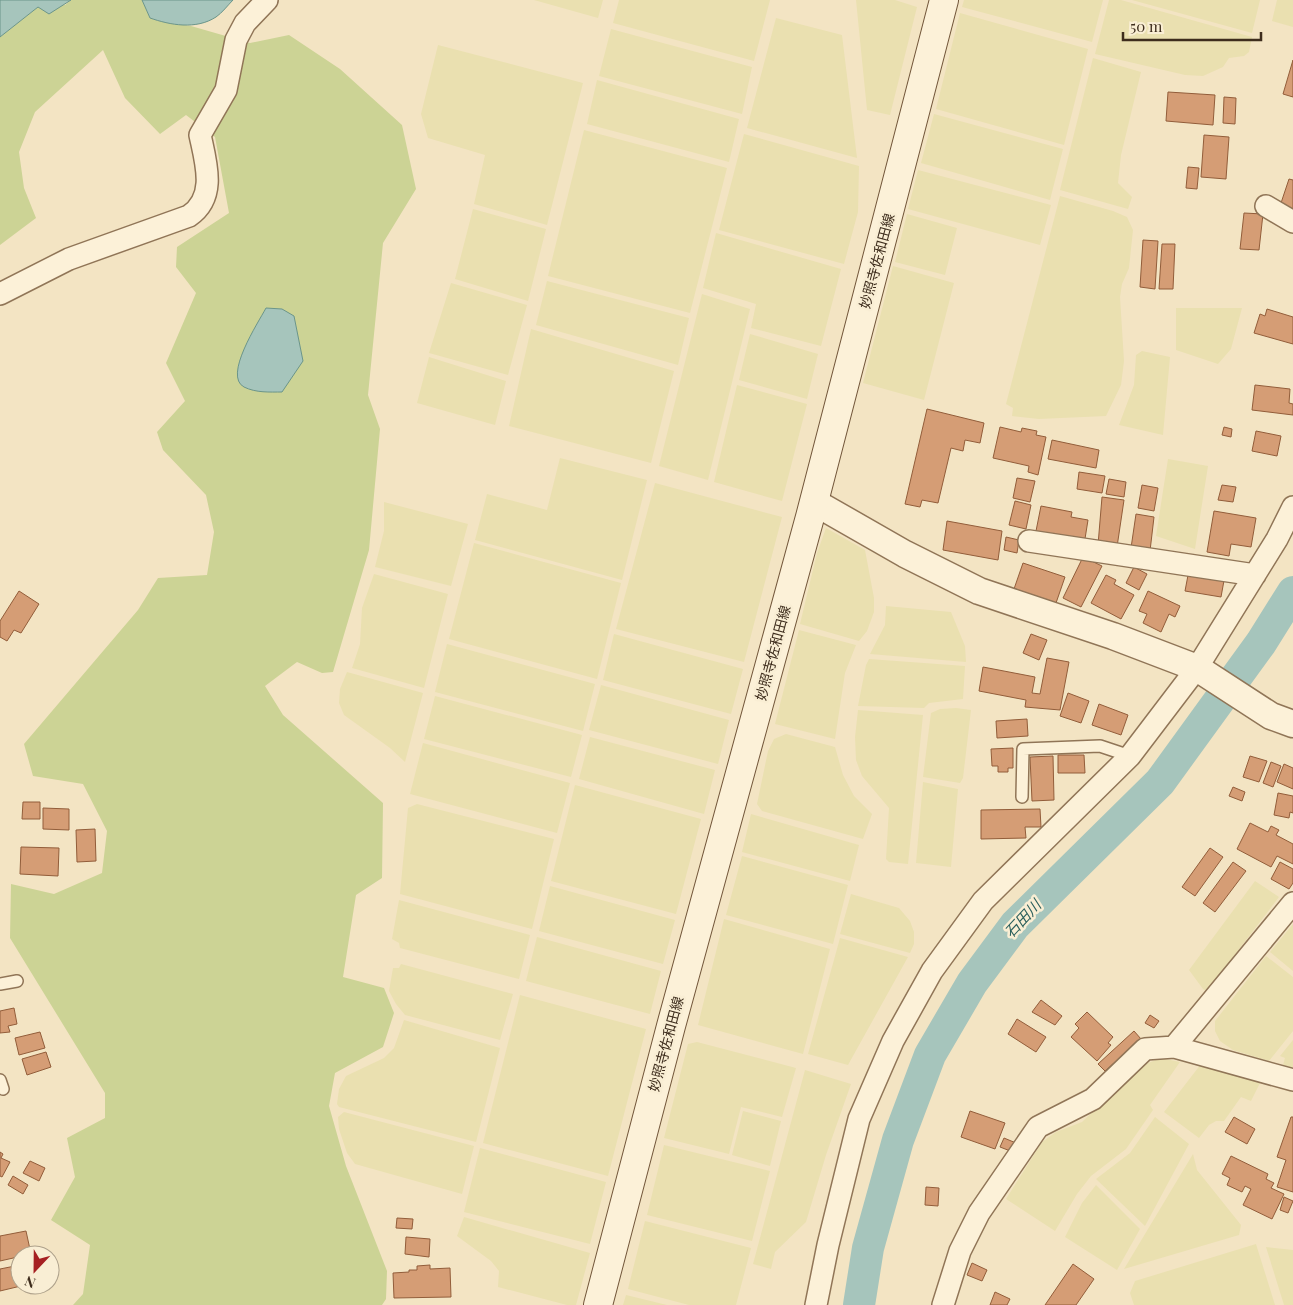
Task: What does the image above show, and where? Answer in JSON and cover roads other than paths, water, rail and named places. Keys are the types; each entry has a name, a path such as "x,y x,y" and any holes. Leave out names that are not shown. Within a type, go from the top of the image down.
{"main road":[{"name":"妙照寺佐和田線","path":"598,1305 671,1026 814,502 944,0"}],"street":[{"path":"0,294 69,259 189,216 198,209 208,184 200,135 226,90 236,40 245,23 267,0"},
{"path":"1266,206 1293,222"},
{"path":"814,502 905,554 978,591 1113,636 1201,671 1262,711 1293,724"},
{"path":"816,1305 828,1245 859,1119 893,1040 932,971 983,902 1130,756 1201,671 1293,507"},
{"path":"1029,541 1255,575"},
{"path":"1174,1046 1293,903"},
{"path":"943,1305 960,1251 979,1214 1038,1126 1093,1099 1145,1049 1174,1046 1293,1080"}],"lane":[{"path":"1022,797 1023,749 1100,746 1130,756"},
{"path":"0,984 17,981"}],"water":[{"path":"0,0 71,0 49,14 38,7 0,37"},
{"path":"142,0 233,0 218,15 208,21 200,24 183,25 166,23 150,18"},
{"path":"266,308 282,309 294,316 303,361 282,392 263,392 244,387 239,381 237,372 244,349"}],"waterway":[{"name":"石田川","path":"859,1305 868,1248 898,1140 930,1055 972,983 1015,925 1160,782 1261,643 1293,592"}]}
